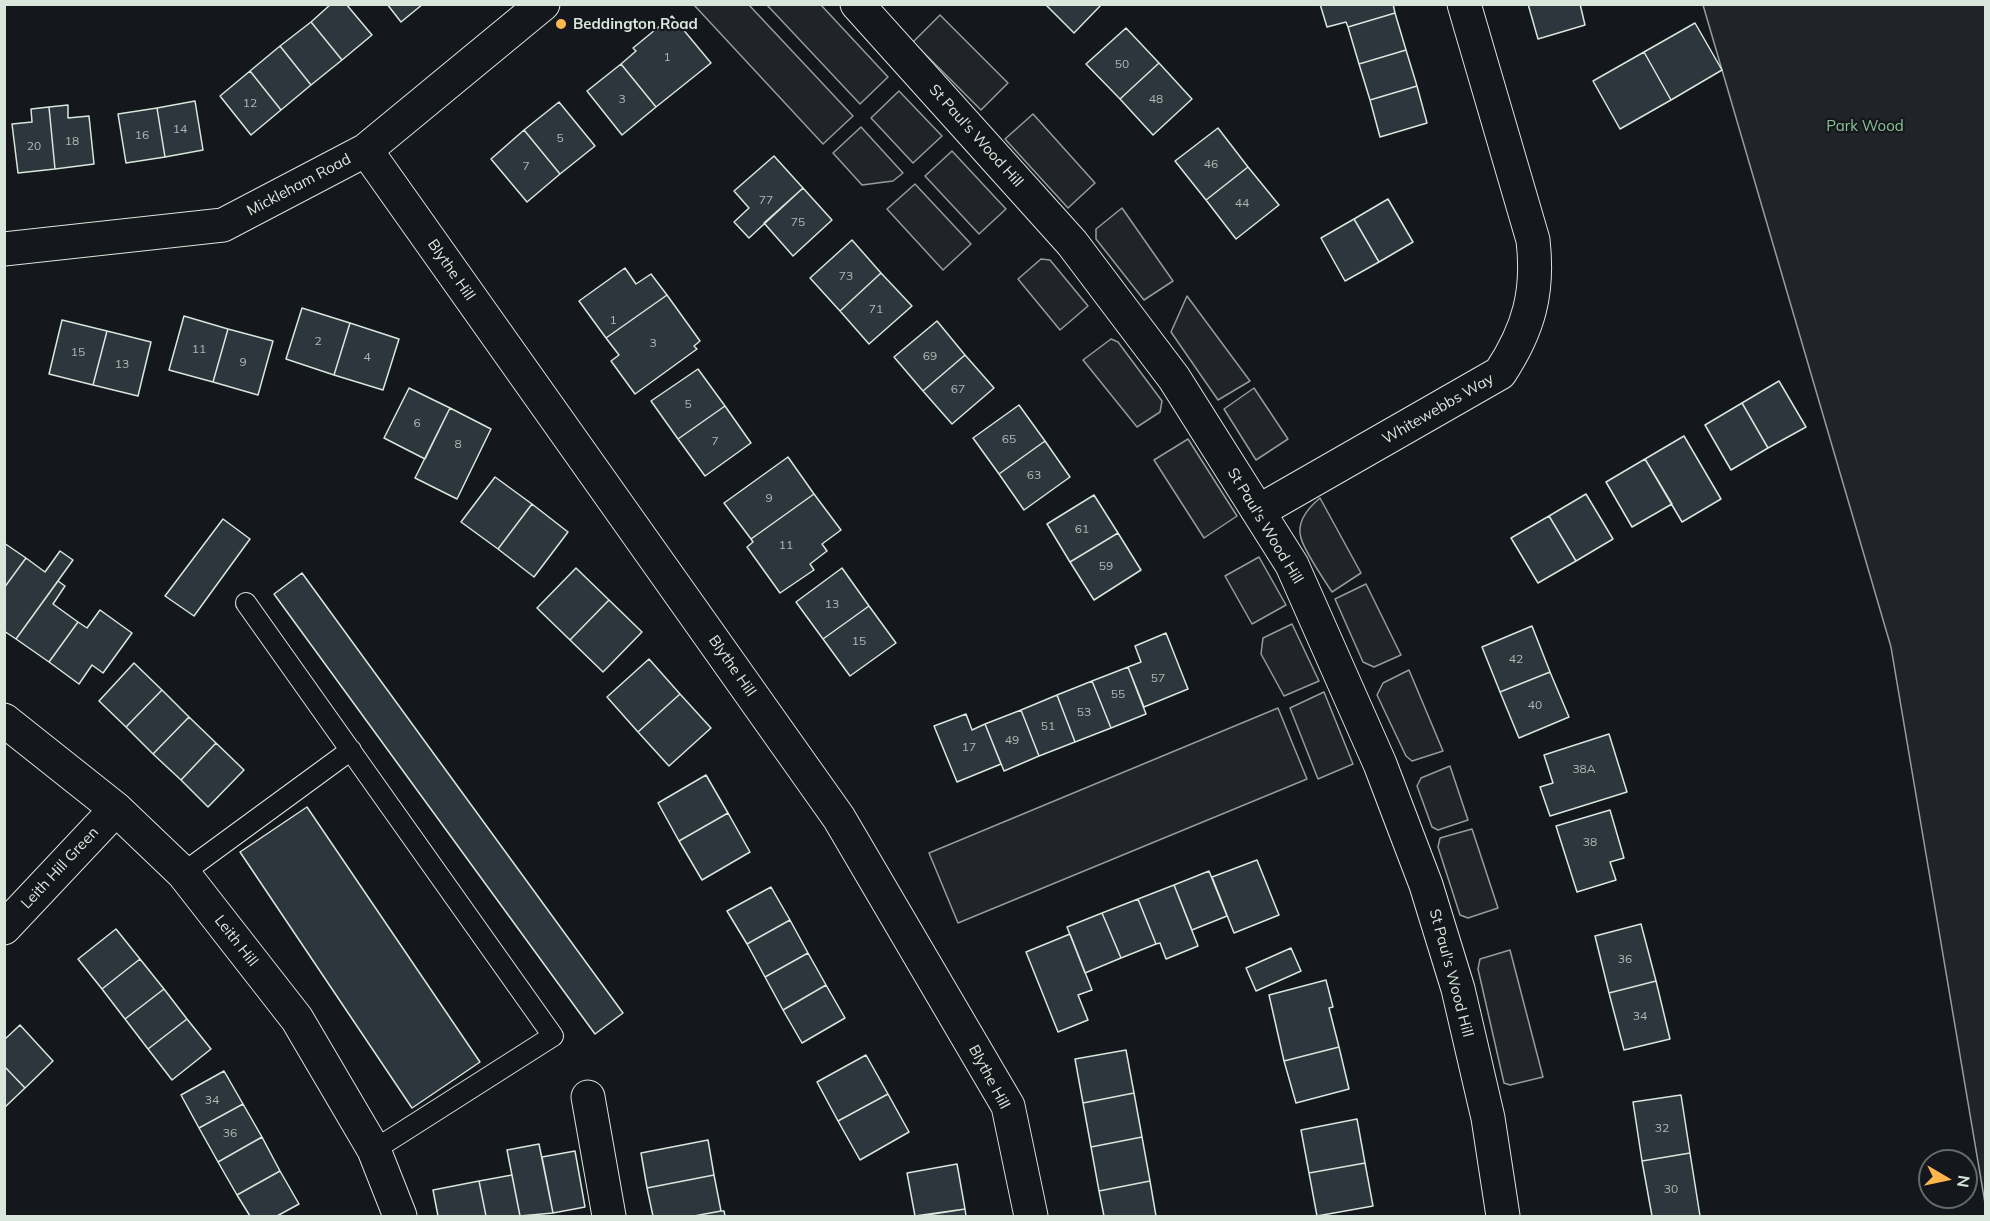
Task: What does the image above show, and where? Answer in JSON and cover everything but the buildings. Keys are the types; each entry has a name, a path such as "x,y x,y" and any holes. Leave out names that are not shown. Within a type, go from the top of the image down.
{"street":[{"name":"Mickleham Road","path":"4,249 223,225 366,150 543,4"},
{"name":"St Paul's Wood Hill","path":"857,4 1072,243 1174,378 1292,565 1380,764 1426,885 1458,989 1488,1118 1503,1216"},
{"name":"Whitewebbs Way","path":"1259,511 1500,373 1514,353 1524,331 1535,286 1536,263 1533,240 1464,4"},
{"name":"Blythe Hill","path":"366,150 839,818 1008,1106 1031,1216"},
{"name":"Leith Hill","path":"4,720 116,809 183,873 297,1019 374,1150 400,1216"},
{"name":"Leith Hill Green","path":"4,928 116,809"},
{"path":"588,1097 609,1216"}],"lane":[{"path":"246,603 553,1036 374,1150"},
{"path":"183,873 351,750"}],"green space":[{"path":"694,5 749,5 853,116 823,144"},
{"path":"767,5 821,5 888,77 860,104"},
{"name":"Park Wood","path":"1703,5 1985,5 1985,1203 1978,1149 1976,1149 1891,647"},
{"path":"940,15 1008,83 981,110 913,42"},
{"path":"899,91 942,136 913,163 871,118"},
{"path":"1033,114 1095,183 1068,208 1005,139"},
{"path":"861,127 903,173 893,181 862,185 833,153"},
{"path":"952,151 1006,209 979,234 925,176"},
{"path":"915,184 971,244 943,270 887,209"},
{"path":"1122,208 1173,281 1144,300 1096,239 1096,229"},
{"path":"1041,259 1050,260 1088,306 1060,330 1018,279"},
{"path":"1187,296 1250,381 1218,400 1171,332"},
{"path":"1111,339 1118,342 1162,401 1160,412 1137,427 1083,360"},
{"path":"1254,388 1288,439 1256,460 1224,409"},
{"path":"1188,439 1237,516 1204,538 1154,460"},
{"path":"1320,498 1361,573 1332,592 1306,550 1300,532 1304,516"},
{"path":"1259,557 1286,605 1252,624 1225,576"},
{"path":"1366,584 1401,655 1374,667 1363,662 1335,599"},
{"path":"1292,624 1319,681 1284,696 1261,654 1263,638"},
{"path":"1409,670 1443,751 1412,761 1406,756 1377,695 1383,683"},
{"path":"1324,692 1353,764 1318,779 1290,708"},
{"path":"1278,708 1307,779 958,923 929,853"},
{"path":"1450,766 1468,820 1438,830 1432,827 1417,786 1421,778"},
{"path":"1472,829 1498,908 1468,918 1460,915 1438,847 1440,838"},
{"path":"1510,950 1543,1077 1510,1085 1504,1083 1478,969 1480,959"}],"place":[{"name":"Beddington Road","path":"561,24"}]}
